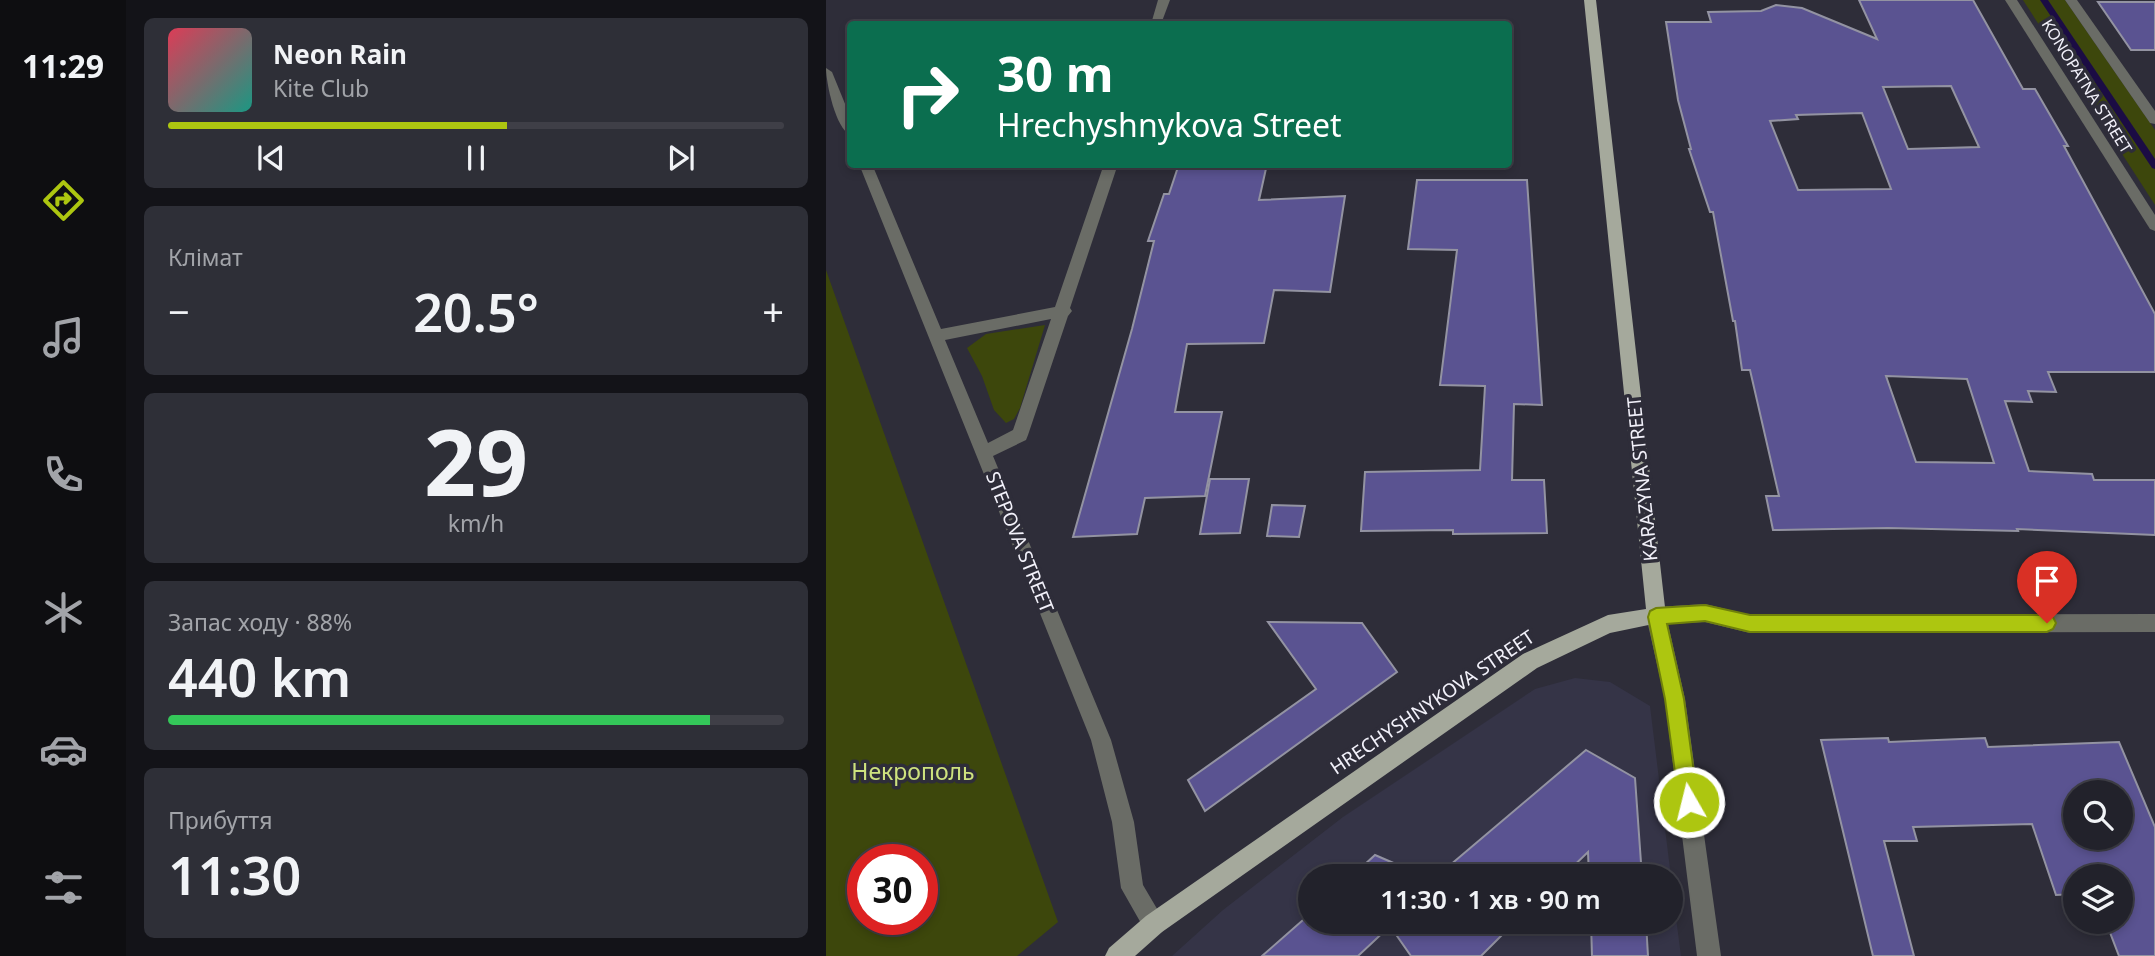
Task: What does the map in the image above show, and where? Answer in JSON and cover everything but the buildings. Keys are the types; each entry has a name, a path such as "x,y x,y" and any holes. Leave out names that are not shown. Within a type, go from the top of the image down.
{"main road":[{"name":"KARAZYNA STREET","path":"1590,0 1656,617"},
{"name":"HRECHYSHNYKOVA STREET","path":"1117,956 1154,924 1531,661 1608,624 1656,617"}],"street":[{"path":"1157,21 1164,0"},
{"name":"KONOPATNA STREET","path":"2011,0 2155,226"},
{"name":"KONOPATNA STREET","path":"2071,0 2155,120"},
{"path":"826,72 847,123"},
{"name":"STEPOVA STREET","path":"867,168 1101,740 1123,822 1132,888 1154,924"},
{"path":"984,453 1020,435 1064,311 1110,168"},
{"path":"937,335 1064,311"},
{"name":"HRECHYSHNYKOVA STREET","path":"1656,617 1705,613 1750,624 2155,623"},
{"name":"KARAZYNA STREET","path":"1656,617 1675,699 1709,956"}],"shaded area":[{"path":"1575,678 1610,682 1650,706 1669,864 1298,864 1298,934 1678,934 1681,956 1172,956 1223,910 1343,817 1535,689"}],"green space":[{"path":"2023,0 2065,0 2155,130 2155,205"},
{"name":"Некрополь","path":"826,270 1058,922 1017,956 826,956"},
{"path":"1045,325 1020,408 1014,419 1006,423 994,410 982,376 967,348 986,334"}],"waterway":[{"path":"2044,0 2155,166"}],"route":[{"path":"1689,802 1675,699 1656,617 1705,613 1750,624 2047,623"}]}
